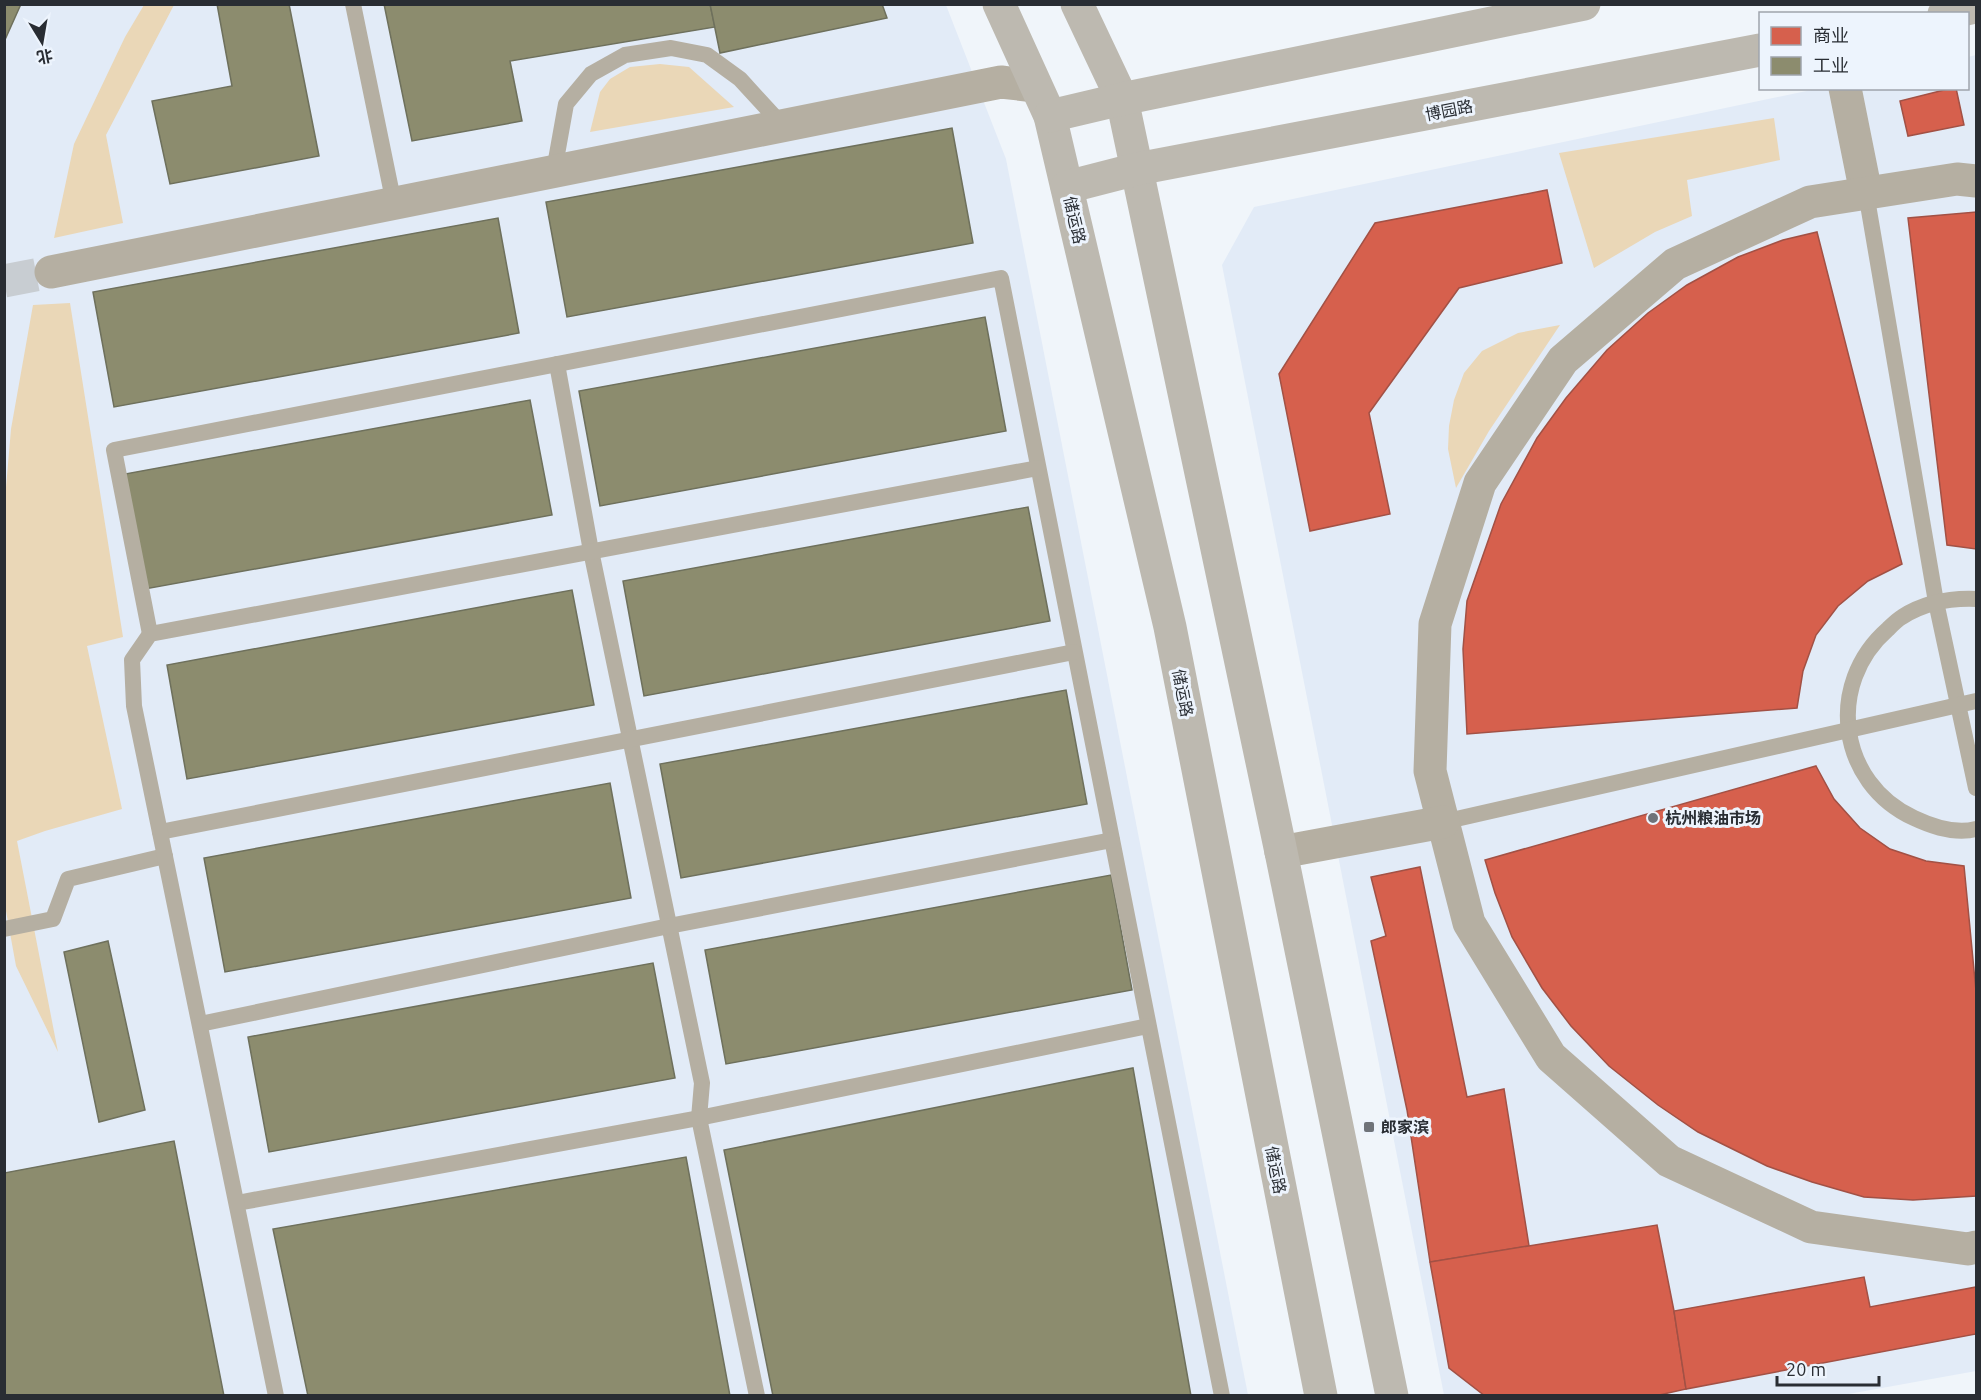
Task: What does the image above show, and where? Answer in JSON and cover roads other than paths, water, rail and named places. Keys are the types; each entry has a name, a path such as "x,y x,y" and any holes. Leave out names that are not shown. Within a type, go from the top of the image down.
{"main road":[{"name":"储运路","path":"999,4 1050,117 1170,627 1320,1395"},
{"path":"1077,4 1122,99 1281,852 1392,1395"},
{"path":"1050,117 1122,99 1584,4"},
{"path":"1953,12 1977,7"},
{"name":"博园路","path":"1067,187 1137,169 1759,50"}],"street":[{"path":"51,272 1001,82 1035,86"},
{"path":"1845,90 1866,193"},
{"path":"1977,181 1957,179 1810,202 1675,264 1563,360 1480,483 1435,624 1430,771 1469,923 1551,1057 1669,1161 1811,1227 1968,1249 1977,1248"},
{"path":"1281,852 1443,822"}],"lane":[{"path":"353,4 394,204"},
{"path":"554,171 566,104 591,74 625,54 671,48 707,55 740,79 783,126"},
{"path":"1866,193 1936,602 1968,703 1977,788"},
{"path":"150,634 114,450 1000,278 1222,1395"},
{"path":"557,364 591,551 702,1083 699,1118 757,1395"},
{"path":"276,1395 134,706 132,660 150,634 1038,468"},
{"path":"1977,600 1936,602 1902,617 1873,642 1854,675 1847,712 1852,750 1869,783 1897,810 1931,826 1968,831 1977,829"},
{"path":"160,832 1074,652"},
{"path":"1443,822 1968,703"},
{"path":"200,1024 669,926 1112,840"},
{"path":"4,929 53,919 68,879 165,856"},
{"path":"237,1203 699,1118 1148,1026"}],"tunnel":[{"path":"4,281 51,272"}],"place":[{"name":"杭州粮油市场","path":"1653,818"},
{"name":"郎家滨","path":"1369,1127"}]}
